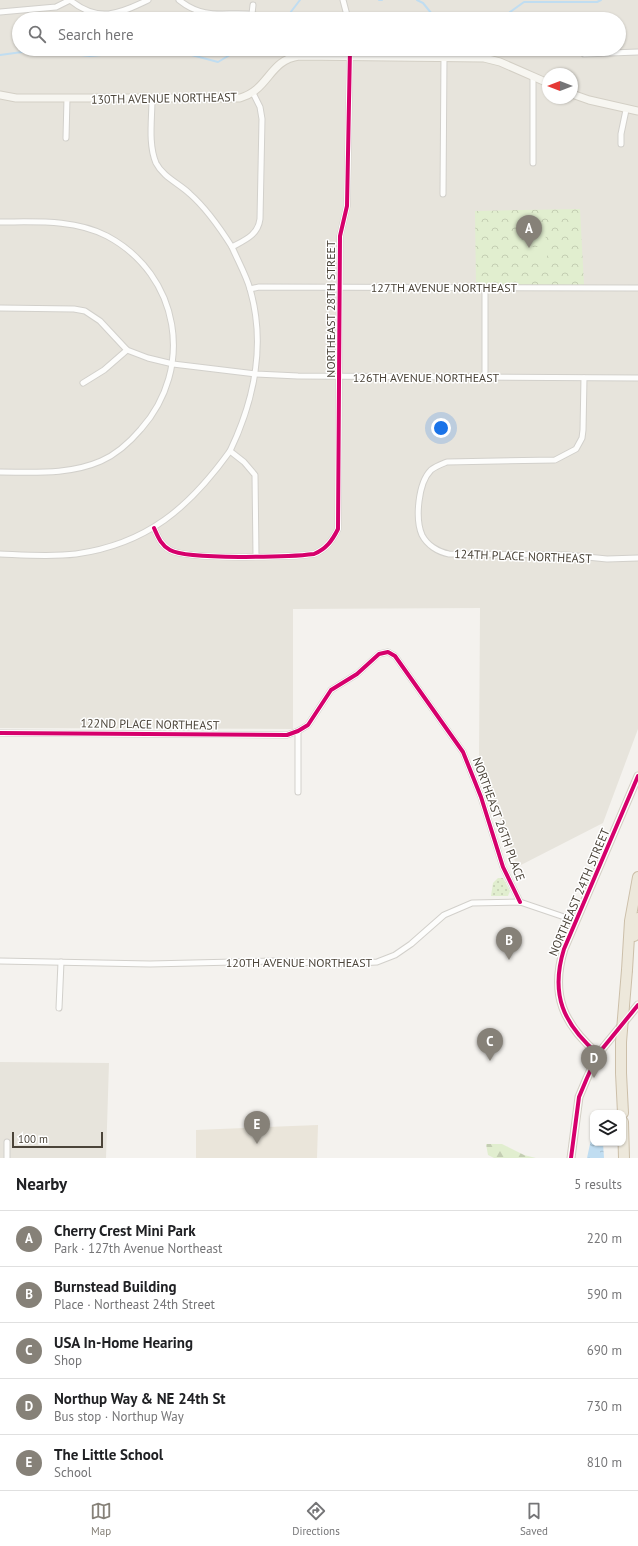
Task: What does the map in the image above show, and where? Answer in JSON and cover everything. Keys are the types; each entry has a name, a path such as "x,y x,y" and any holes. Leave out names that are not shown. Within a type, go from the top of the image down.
{"highway":[{"path":"623,1110 621,1042 630,920 638,877"},
{"path":"627,970 638,918"},
{"path":"624,1146 624,1158"}],"street":[{"path":"0,12 56,7 70,0 87,11 92,12"},
{"path":"122,12 148,0"},
{"path":"179,0 200,12"},
{"path":"343,0 346,12"},
{"path":"252,12 253,5"},
{"path":"626,52 638,52"},
{"path":"290,57 302,56"},
{"name":"NORTHEAST 28TH STREET","path":"256,555 314,554 323,550 329,544 338,529 340,236 347,206 350,56"},
{"path":"425,56 484,58 500,62 542,80"},
{"name":"130TH AVENUE NORTHEAST","path":"0,95 8,98 240,98 253,93 261,86 279,64 290,57"},
{"path":"443,194 444,57"},
{"path":"533,76 533,163"},
{"path":"232,247 253,235 260,225 262,119 260,107 253,93"},
{"path":"578,96 626,110 638,112"},
{"path":"66,138 67,98"},
{"path":"0,554 75,554 120,542 154,528 190,500 209,480 230,452 249,406 256,374 256,327 250,289 232,247 205,208 190,193 162,171 157,163 152,148 152,99"},
{"path":"621,144 621,134 626,110"},
{"path":"0,222 81,226 107,236 128,250 143,264 164,298 174,334 173,364 163,396 152,417 133,438 114,454 79,469 56,472 0,472"},
{"name":"127TH AVENUE NORTHEAST","path":"250,289 259,287 638,288"},
{"path":"485,287 485,378"},
{"path":"0,308 74,309 85,311 100,320 127,350 104,370 83,383"},
{"name":"126TH AVENUE NORTHEAST","path":"127,350 148,358 173,364 256,374 485,378 638,378"},
{"name":"124TH PLACE NORTHEAST","path":"584,378 583,430 582,438 576,449 555,460 448,462 432,470 424,480 420,495 419,520 423,536 433,547 449,554 568,555 607,559 638,558"},
{"path":"154,528 160,543 179,554 190,556 256,555 255,474 244,462 230,452"},
{"name":"NORTHEAST 26TH PLACE","path":"298,732 308,725 331,690 358,674 379,654 388,652 396,656 463,752 481,797 503,867 520,902"},
{"path":"298,732 298,792"},
{"name":"122ND PLACE NORTHEAST","path":"0,733 287,735 298,732"},
{"name":"NORTHEAST 24TH STREET","path":"598,1054 582,1040 571,1026 563,1012 557,981 559,963 638,776"},
{"name":"120TH AVENUE NORTHEAST","path":"0,961 150,964 273,961 339,964 377,962 395,954 411,944 444,915 461,906 484,902 520,902 576,920"},
{"path":"59,1008 61,962"},
{"path":"571,1158 579,1097 598,1054 638,1005"},
{"path":"7,1142 7,1158"}],"shaded area":[{"path":"0,0 638,0 638,729 603,823 517,867 479,759 480,608 293,609 293,729 0,728"},
{"path":"0,1062 109,1063 106,1158 0,1158"},
{"path":"318,1125 317,1158 196,1158 196,1130"}],"green space":[{"path":"580,209 584,285 476,286 475,211"},
{"path":"523,231 545,231 546,241 523,241"},
{"path":"528,247 547,247 547,261 528,261"},
{"path":"498,878 503,878 510,891 508,896 491,896 493,883"},
{"path":"486,1144 502,1144 524,1155 536,1158 494,1158 488,1155"}],"water":[{"path":"590,1144 590,1146 603,1146 604,1158 587,1158"}],"waterway":[{"path":"291,12 300,0"},
{"path":"417,0 423,3 430,12"},
{"path":"510,12 524,2 597,2 601,0"},
{"path":"0,55 12,53"},
{"path":"195,56 218,62 228,56"}],"cycle path":[{"path":"154,528 158,538 170,550 196,555 239,557 314,554 322,550 328,544 338,529 340,236 347,206 350,56"},
{"path":"0,733 287,735 308,725 331,690 357,674 379,654 388,652 395,656 463,752 481,797 503,867 520,902"},
{"path":"598,1054 586,1043 568,1019 559,994 558,980 560,965 564,949 638,776"},
{"path":"571,1158 579,1097 587,1078 598,1054 638,1005"}],"place":[{"name":"Cherry Crest Mini Park","path":"529,248"},
{"name":"Burnstead Building","path":"509,960"},
{"name":"USA In-Home Hearing","path":"490,1061"},
{"name":"Northup Way & NE 24th St","path":"594,1078"},
{"name":"The Little School","path":"257,1144"}]}
